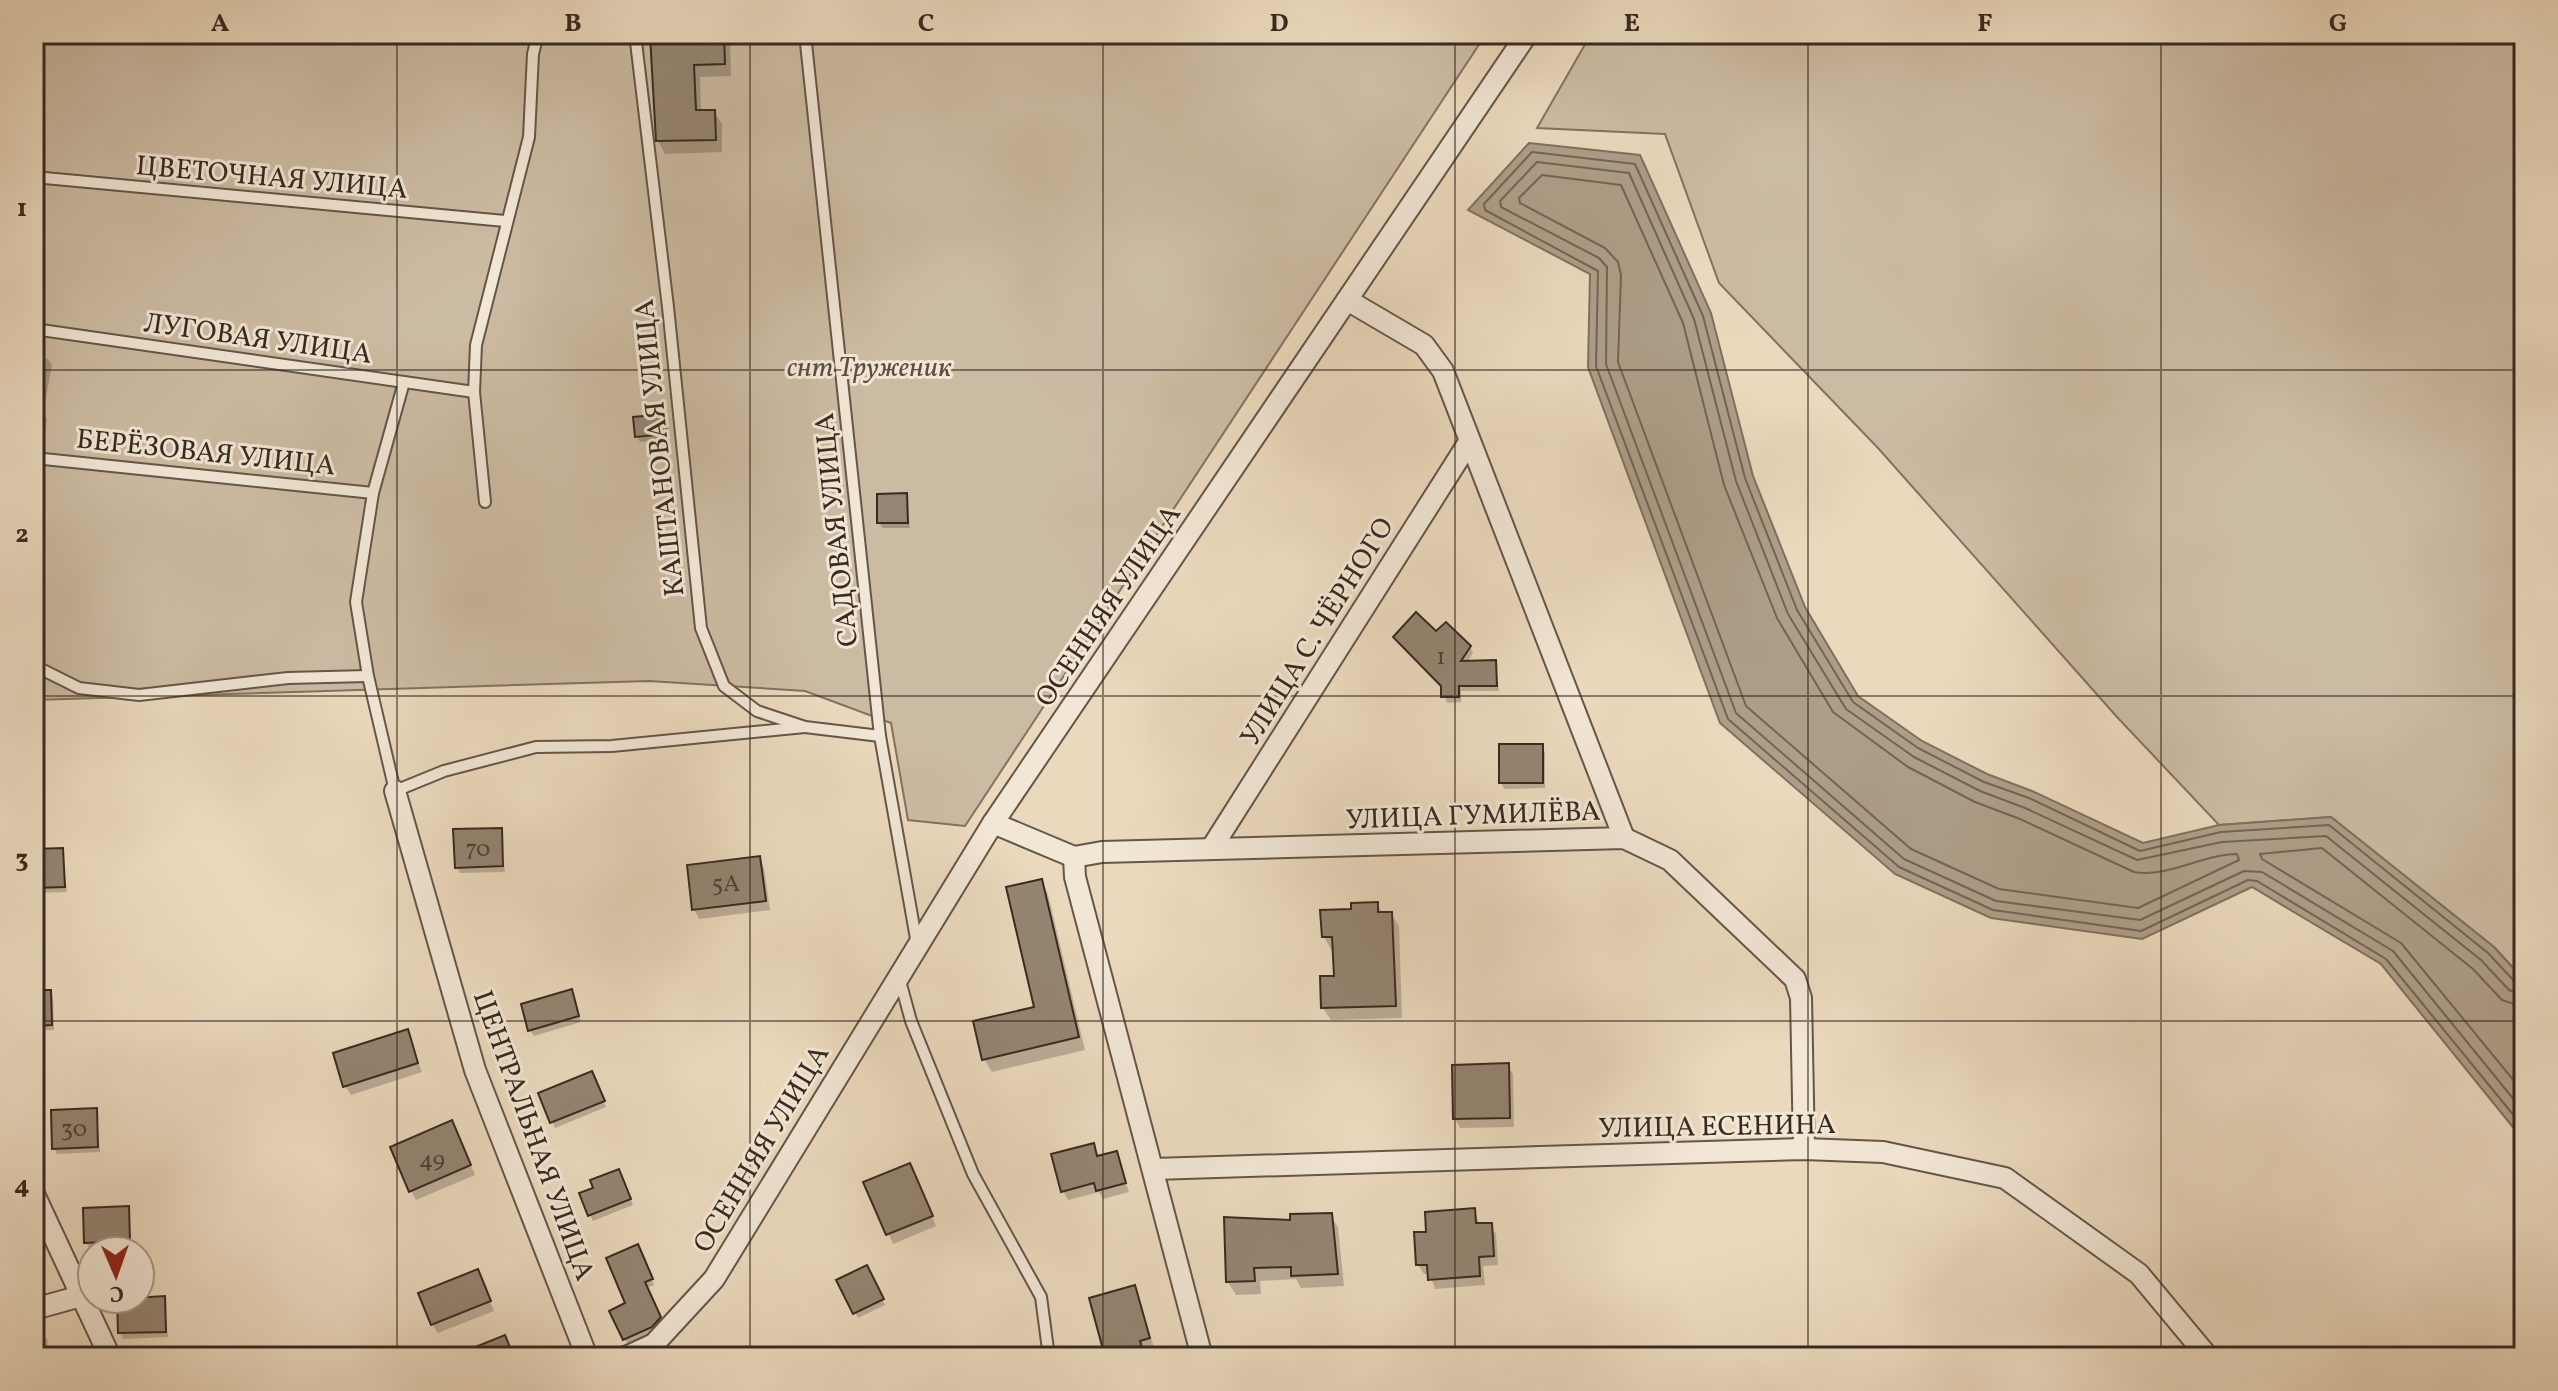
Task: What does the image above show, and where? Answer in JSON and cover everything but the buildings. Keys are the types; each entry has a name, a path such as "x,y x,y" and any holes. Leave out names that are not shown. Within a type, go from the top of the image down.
{"street":[{"name":"ОСЕННЯЯ УЛИЦА","path":"626,1357 654,1344 714,1279 993,823 1527,34"},
{"path":"1349,301 1424,345 1443,371 1624,838"},
{"name":"УЛИЦА С. ЧЁРНОГО","path":"1211,849 1469,442"},
{"name":"ЦЕНТРАЛЬНАЯ УЛИЦА","path":"395,791 475,1070 587,1357"},
{"path":"993,823 1074,857 1075,877 1202,1357"},
{"name":"УЛИЦА ГУМИЛЁВА","path":"1074,857 1102,852 1624,838 1670,860 1795,979 1801,998 1804,1149"},
{"name":"УЛИЦА ЕСЕНИНА","path":"1154,1169 1804,1149 1883,1152 2005,1178 2139,1274 2208,1357"},
{"path":"34,1194 76,1285"},
{"path":"34,1309 76,1297"},
{"path":"90,1315 110,1357"}],"lane":[{"path":"485,502 474,392 476,345 505,221 529,137 533,54 538,34"},
{"name":"КАШТАНОВАЯ УЛИЦА","path":"635,34 668,307 701,628 724,686 757,711 805,727 880,736"},
{"name":"САДОВАЯ УЛИЦА","path":"805,34 880,736"},
{"name":"ЦВЕТОЧНАЯ УЛИЦА","path":"34,177 505,221"},
{"name":"ЛУГОВАЯ УЛИЦА","path":"34,329 474,392"},
{"path":"404,382 373,493 356,602 368,676 395,791 444,771 536,747 612,746 805,727"},
{"name":"БЕРЁЗОВАЯ УЛИЦА","path":"34,458 373,493"},
{"path":"34,669 43,670 79,688 139,695 288,678 368,676"},
{"path":"880,736 917,944"},
{"path":"898,975 911,1021 973,1174 1041,1297 1049,1357"}],"green space":[{"name":"снт Труженик","path":"34,34 1486,34 965,826 908,820 891,723 805,691 649,681 34,700"},
{"path":"1591,34 2524,34 2524,980 2494,947 2331,817 2219,825 2117,717 1878,448 1719,283 1665,134 1537,128"}],"water":[{"path":"1529,143 1640,155 1711,313 1753,476 1805,607 1858,696 1922,741 1987,774 2032,791 2143,843 2219,825 2331,817 2494,947 2524,980 2524,1141 2381,964 2252,887 2142,939 1991,918 1895,874 1720,723 1588,367 1590,274 1468,210"}]}
